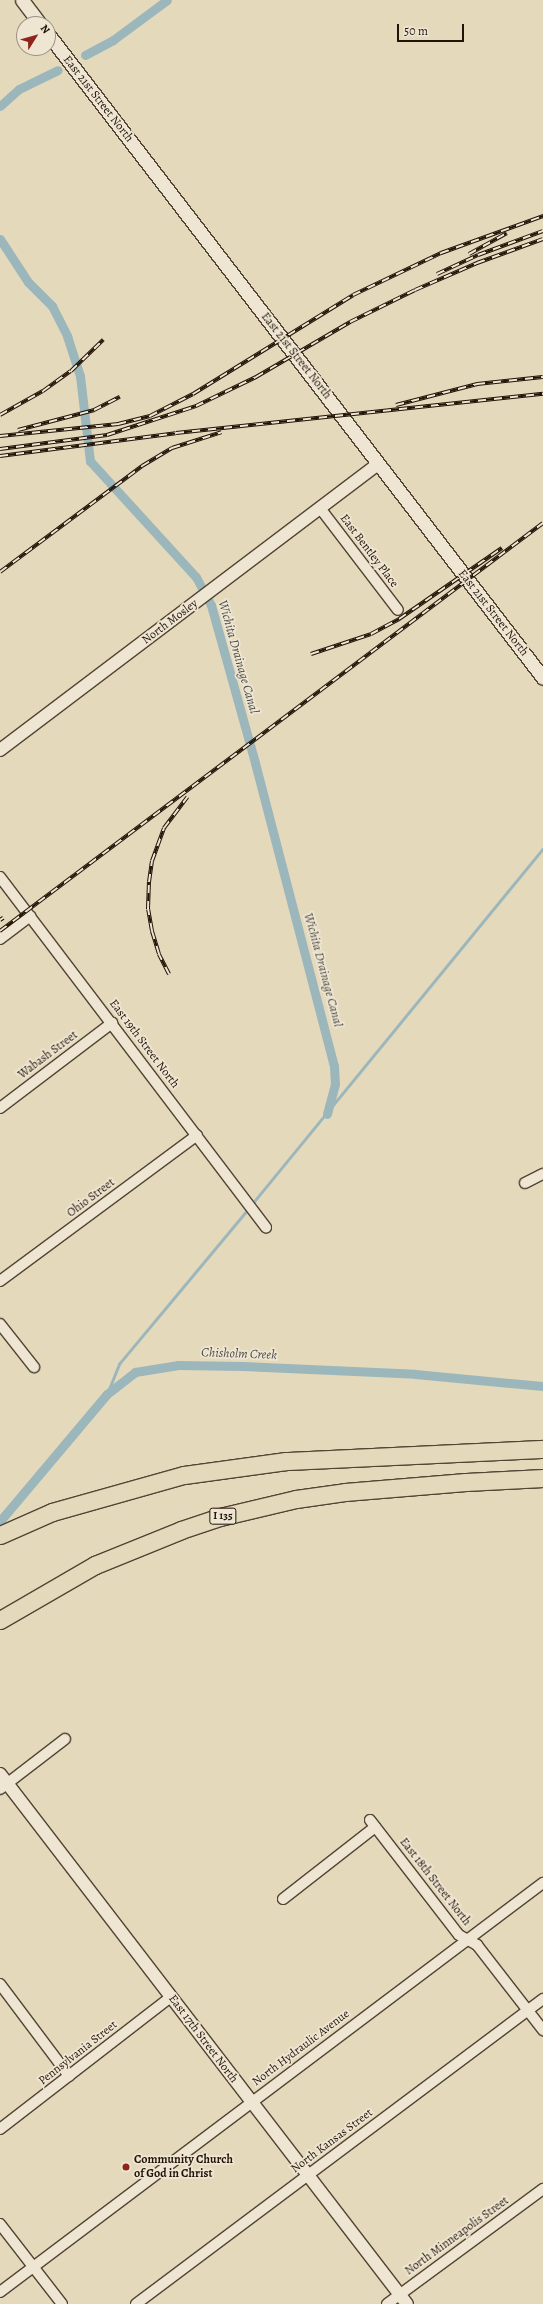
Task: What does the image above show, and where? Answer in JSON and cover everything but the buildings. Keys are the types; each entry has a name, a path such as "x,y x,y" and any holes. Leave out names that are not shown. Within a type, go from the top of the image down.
{"highway":[{"path":"0,1535 52,1512 102,1497 184,1475 239,1466 286,1461 543,1447"},
{"name":"I 135","path":"0,1620 95,1564 181,1530 220,1517 296,1499 466,1482 543,1478"},
{"path":"466,1482 543,1486"}],"main road":[{"path":"22,0 34,16"},
{"name":"East 21st Street North","path":"56,44 543,678"}],"street":[{"name":"North Mosley","path":"0,750 378,464"},
{"name":"East Bentley Place","path":"320,508 398,610"},
{"name":"East 19th Street North","path":"0,877 266,1227"},
{"path":"0,938 30,916"},
{"name":"Wabash Street","path":"0,1108 112,1023"},
{"name":"Ohio Street","path":"0,1281 197,1135"},
{"path":"525,1183 543,1174"},
{"path":"0,1324 34,1367"},
{"path":"4,1786 65,1739"},
{"name":"East 17th Street North","path":"0,1774 4,1786 171,1997 404,2299"},
{"name":"East 18th Street North","path":"283,1900 373,1823 458,1935 477,1945 543,2030"},
{"name":"North Hydraulic Avenue","path":"0,2292 543,1883"},
{"path":"0,1984 70,2076"},
{"name":"Pennsylvania Street","path":"0,2129 171,1997"},
{"name":"North Kansas Street","path":"136,2304 543,1999"},
{"name":"North Minneapolis Street","path":"387,2304 404,2299 543,2189"},
{"path":"0,2224 62,2304"}],"waterway":[{"name":"Wichita Drainage Canal","path":"85,55 113,40 167,0"},
{"name":"Wichita Drainage Canal","path":"0,106 19,89 58,70"},
{"name":"Wichita Drainage Canal","path":"0,239 28,282 52,306 67,336 80,376 90,461 196,577 211,605 255,763 334,1066 335,1084 327,1114"},
{"path":"252,1204 543,849"},
{"path":"107,1394 119,1364 249,1208"},
{"name":"Chisholm Creek","path":"0,1521 107,1394 135,1372 178,1365 242,1366 415,1374 543,1386"}],"railway":[{"path":"0,436 118,424 150,416 193,394 353,295 441,253 543,216"},
{"path":"437,274 478,255 543,231"},
{"path":"469,254 507,233"},
{"path":"0,449 107,435 196,406 256,377 350,322 415,290 477,263 543,239"},
{"path":"0,415 43,391 71,371 103,340"},
{"path":"396,405 477,384 543,377"},
{"path":"0,456 176,433 543,394"},
{"path":"18,430 94,410 120,397"},
{"path":"0,572 142,466 172,448 222,432"},
{"path":"0,931 543,523"},
{"path":"311,654 371,634 399,619 502,548"},
{"path":"169,974 159,954 152,931 148,909 149,882 152,861 164,828 187,797"}],"place":[{"name":"Community Church of God in Christ","path":"126,2167"}]}
